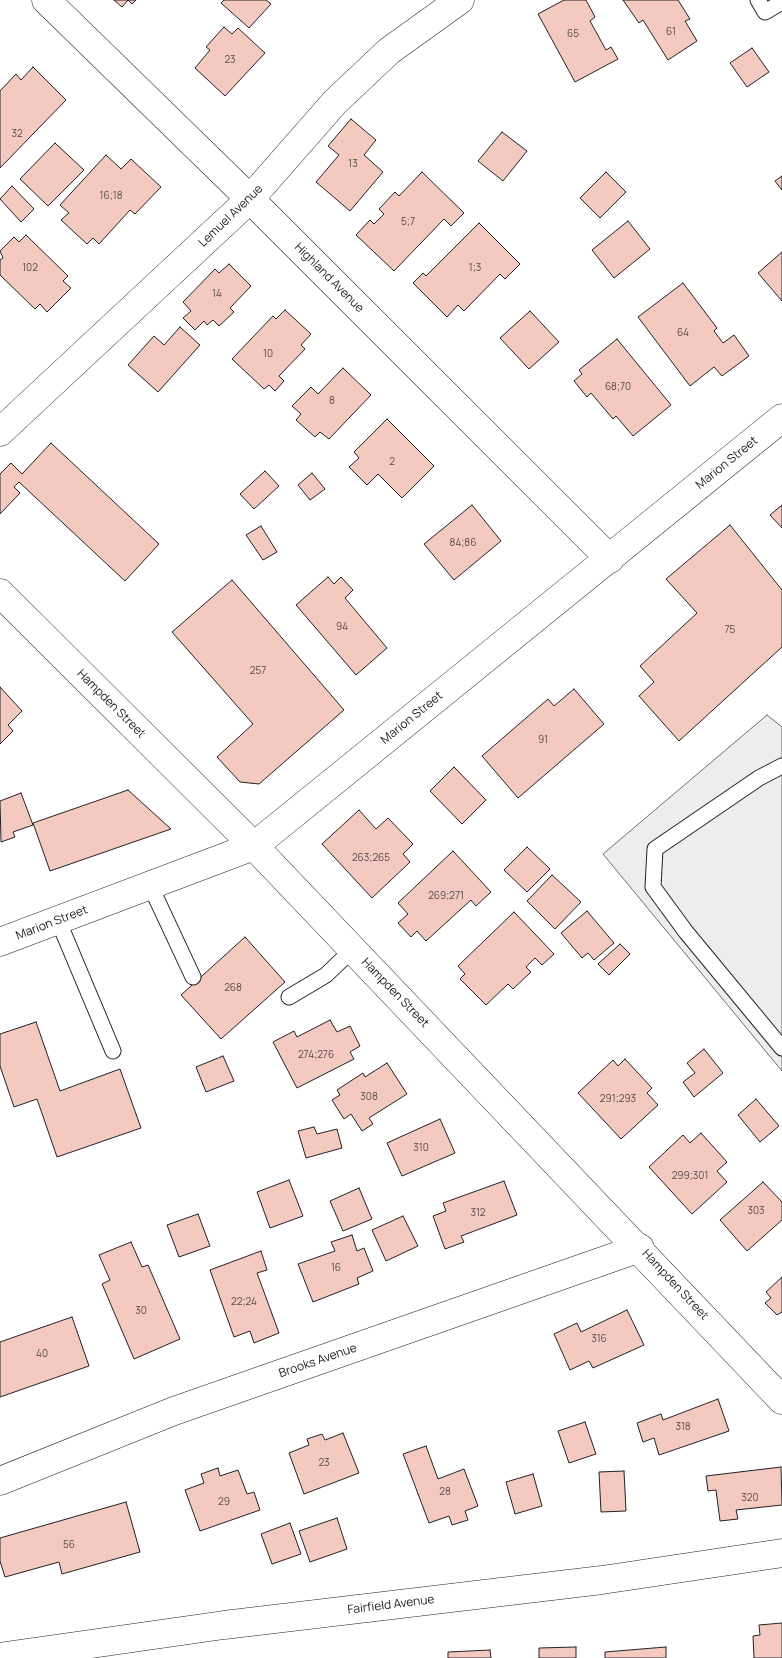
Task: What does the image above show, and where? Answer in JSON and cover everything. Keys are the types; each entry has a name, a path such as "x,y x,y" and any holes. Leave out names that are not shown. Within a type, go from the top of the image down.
{"street":[{"name":"Highland Avenue","path":"46,0 610,558"},
{"name":"Lemuel Avenue","path":"0,432 250,200 335,102 389,51 460,0"},
{"name":"Marion Street","path":"0,942 254,846 782,418"},
{"name":"Hampden Street","path":"0,594 254,846 640,1248 782,1400"},
{"name":"Brooks Avenue","path":"0,1481 174,1411 640,1248"},
{"name":"Fairfield Avenue","path":"0,1657 224,1625 602,1580 782,1553"}],"lane":[{"path":"758,0 765,12 782,2"},
{"path":"782,766 758,778 655,849 653,887 686,932 782,1048"},
{"path":"150,885 193,977"},
{"path":"58,920 113,1051"},
{"path":"289,997 326,974 353,949"}],"shaded area":[{"path":"767,715 782,727 782,1071 603,854"}],"building":[{"path":"114,0 128,0 122,7"},
{"path":"128,0 136,0 132,4"},
{"path":"224,0 266,0 271,4 249,28 221,3"},
{"path":"564,0 586,0 595,17 590,21 606,50 611,47 618,59 575,82 538,14"},
{"path":"623,0 678,0 690,19 685,21 697,41 668,60 643,20 639,23"},
{"path":"224,27 232,34 238,28 265,53 225,96 195,68 210,50 206,47"},
{"path":"752,48 769,72 747,87 730,63"},
{"path":"33,67 66,100 0,168 0,91 16,74 21,80"},
{"path":"351,119 376,140 364,155 383,172 350,211 316,182 339,155 328,146"},
{"path":"502,132 527,151 503,181 478,161"},
{"path":"55,143 84,170 48,206 20,179"},
{"path":"106,155 121,169 131,159 161,187 135,214 130,210 99,244 93,238 87,244 61,220 69,213 60,205"},
{"path":"422,172 464,213 451,226 444,219 394,271 356,235 370,220 374,224 384,214 379,209 395,192 399,196"},
{"path":"606,172 626,192 600,218 580,198"},
{"path":"782,176 782,190 775,181"},
{"path":"12,186 34,209 21,222 0,199"},
{"path":"628,221 650,249 614,278 592,250"},
{"path":"479,223 520,264 505,279 500,274 464,311 458,305 447,317 413,283 423,273 426,276"},
{"path":"26,235 68,276 63,281 71,288 47,312 40,304 35,309 0,275 0,260 3,258 0,251 14,237 19,242"},
{"path":"782,252 782,301 758,273"},
{"path":"229,264 251,286 230,308 234,312 219,326 213,320 207,325 204,321 195,330 183,318 191,311 183,302 215,269 219,273"},
{"path":"683,283 717,328 714,331 723,343 734,335 749,356 722,376 714,367 690,386 638,317"},
{"path":"285,310 311,334 301,345 305,349 279,376 284,381 275,391 269,385 264,389 232,359 273,316 276,319"},
{"path":"530,311 559,342 529,369 500,338"},
{"path":"180,327 200,345 158,392 128,365 154,336 164,345"},
{"path":"617,339 671,405 633,436 616,416 613,419 591,393 587,397 574,381 582,374 579,370"},
{"path":"343,368 371,395 329,439 320,432 315,437 296,420 301,414 292,406 311,387 318,394"},
{"path":"387,419 434,466 402,498 378,474 367,485 349,467 359,458 354,452"},
{"path":"51,443 159,544 125,581 19,482 14,487 20,493 0,514 0,474 11,463 22,474"},
{"path":"265,471 279,486 254,509 240,494"},
{"path":"312,473 325,489 310,500 298,485"},
{"path":"472,505 501,541 454,580 424,544"},
{"path":"782,505 782,528 770,515"},
{"path":"730,525 782,590 782,647 679,741 639,696 654,682 640,666 697,613 666,579"},
{"path":"261,526 277,552 263,560 246,535"},
{"path":"328,577 334,584 341,577 353,590 345,598 387,648 356,675 296,605"},
{"path":"232,580 344,710 259,784 240,782 217,757 253,724 172,632"},
{"path":"0,687 22,711 8,725 13,731 0,744"},
{"path":"574,689 604,724 518,798 482,756 548,699 554,706"},
{"path":"454,767 486,800 462,824 430,791"},
{"path":"128,790 171,829 50,871 33,823"},
{"path":"21,793 33,825 13,832 15,837 1,842 0,801"},
{"path":"359,810 376,829 388,818 413,844 403,854 410,862 372,898 322,844"},
{"path":"527,847 550,869 527,892 504,870"},
{"path":"453,851 491,892 476,906 471,900 426,941 417,931 411,937 398,923 408,914 398,903"},
{"path":"552,875 581,902 555,929 527,901"},
{"path":"587,911 614,943 594,960 588,953 582,958 561,933"},
{"path":"514,912 554,954 542,965 535,958 526,967 531,972 513,989 508,984 486,1005 460,979 465,974 458,966"},
{"path":"245,937 285,982 221,1039 181,995"},
{"path":"620,944 630,954 609,975 598,964"},
{"path":"330,1020 337,1032 350,1026 360,1046 350,1052 354,1059 297,1088 273,1042 294,1031 297,1037"},
{"path":"36,1022 60,1091 120,1069 141,1128 57,1157 37,1099 14,1107 0,1066 0,1034"},
{"path":"704,1049 723,1073 694,1097 683,1082 695,1073 687,1063"},
{"path":"223,1056 234,1081 206,1092 196,1067"},
{"path":"625,1059 652,1088 647,1093 658,1105 621,1139 578,1093 613,1060 618,1066"},
{"path":"387,1063 407,1094 369,1118 373,1124 362,1131 351,1114 344,1119 332,1100 340,1095 337,1090 363,1073 365,1077"},
{"path":"756,1099 779,1126 760,1142 738,1115"},
{"path":"440,1119 455,1153 402,1176 387,1143"},
{"path":"314,1127 317,1134 337,1129 342,1148 306,1158 298,1131"},
{"path":"701,1133 727,1162 717,1171 727,1182 692,1214 649,1167 683,1135 690,1143"},
{"path":"289,1180 303,1216 270,1228 257,1192"},
{"path":"504,1181 517,1215 461,1236 464,1242 445,1249 433,1216 446,1211 443,1203"},
{"path":"763,1182 782,1202 782,1220 747,1251 720,1220"},
{"path":"359,1188 372,1219 343,1231 330,1201"},
{"path":"198,1214 210,1246 179,1257 167,1225"},
{"path":"403,1216 418,1246 386,1261 372,1230"},
{"path":"352,1235 357,1251 364,1248 373,1271 357,1278 359,1284 313,1302 298,1264 335,1251 331,1242"},
{"path":"131,1242 142,1267 148,1265 180,1339 134,1359 102,1284 110,1280 99,1255"},
{"path":"261,1251 267,1270 257,1273 279,1333 254,1343 250,1331 234,1337 210,1270"},
{"path":"782,1277 782,1312 777,1315 765,1303 771,1298 766,1292"},
{"path":"627,1310 644,1345 593,1368 589,1361 570,1370 554,1334 577,1323 581,1332"},
{"path":"72,1317 89,1366 0,1397 0,1342"},
{"path":"718,1399 729,1431 659,1455 654,1438 643,1442 637,1423 661,1414 663,1420"},
{"path":"585,1422 596,1454 569,1463 558,1431"},
{"path":"343,1433 359,1473 304,1494 289,1453 309,1445 307,1439 322,1434 325,1440"},
{"path":"426,1446 438,1479 464,1469 478,1506 465,1511 468,1520 452,1525 449,1516 429,1523 403,1454"},
{"path":"781,1467 782,1505 736,1510 738,1519 720,1521 716,1490 708,1491 706,1476"},
{"path":"218,1468 220,1476 238,1470 247,1494 254,1492 260,1510 200,1531 185,1490 204,1483 201,1474"},
{"path":"624,1471 626,1511 601,1512 599,1472"},
{"path":"533,1474 542,1506 515,1514 506,1482"},
{"path":"126,1502 140,1552 62,1574 59,1562 5,1577 0,1561 0,1538"},
{"path":"337,1518 347,1549 310,1562 299,1531"},
{"path":"290,1523 301,1554 272,1564 261,1534"},
{"path":"782,1623 782,1658 754,1658 753,1636 760,1635 759,1625"},
{"path":"576,1647 576,1658 539,1658 539,1648"},
{"path":"666,1647 666,1658 605,1658 605,1652"},
{"path":"490,1650 491,1658 448,1658 448,1652"}]}
